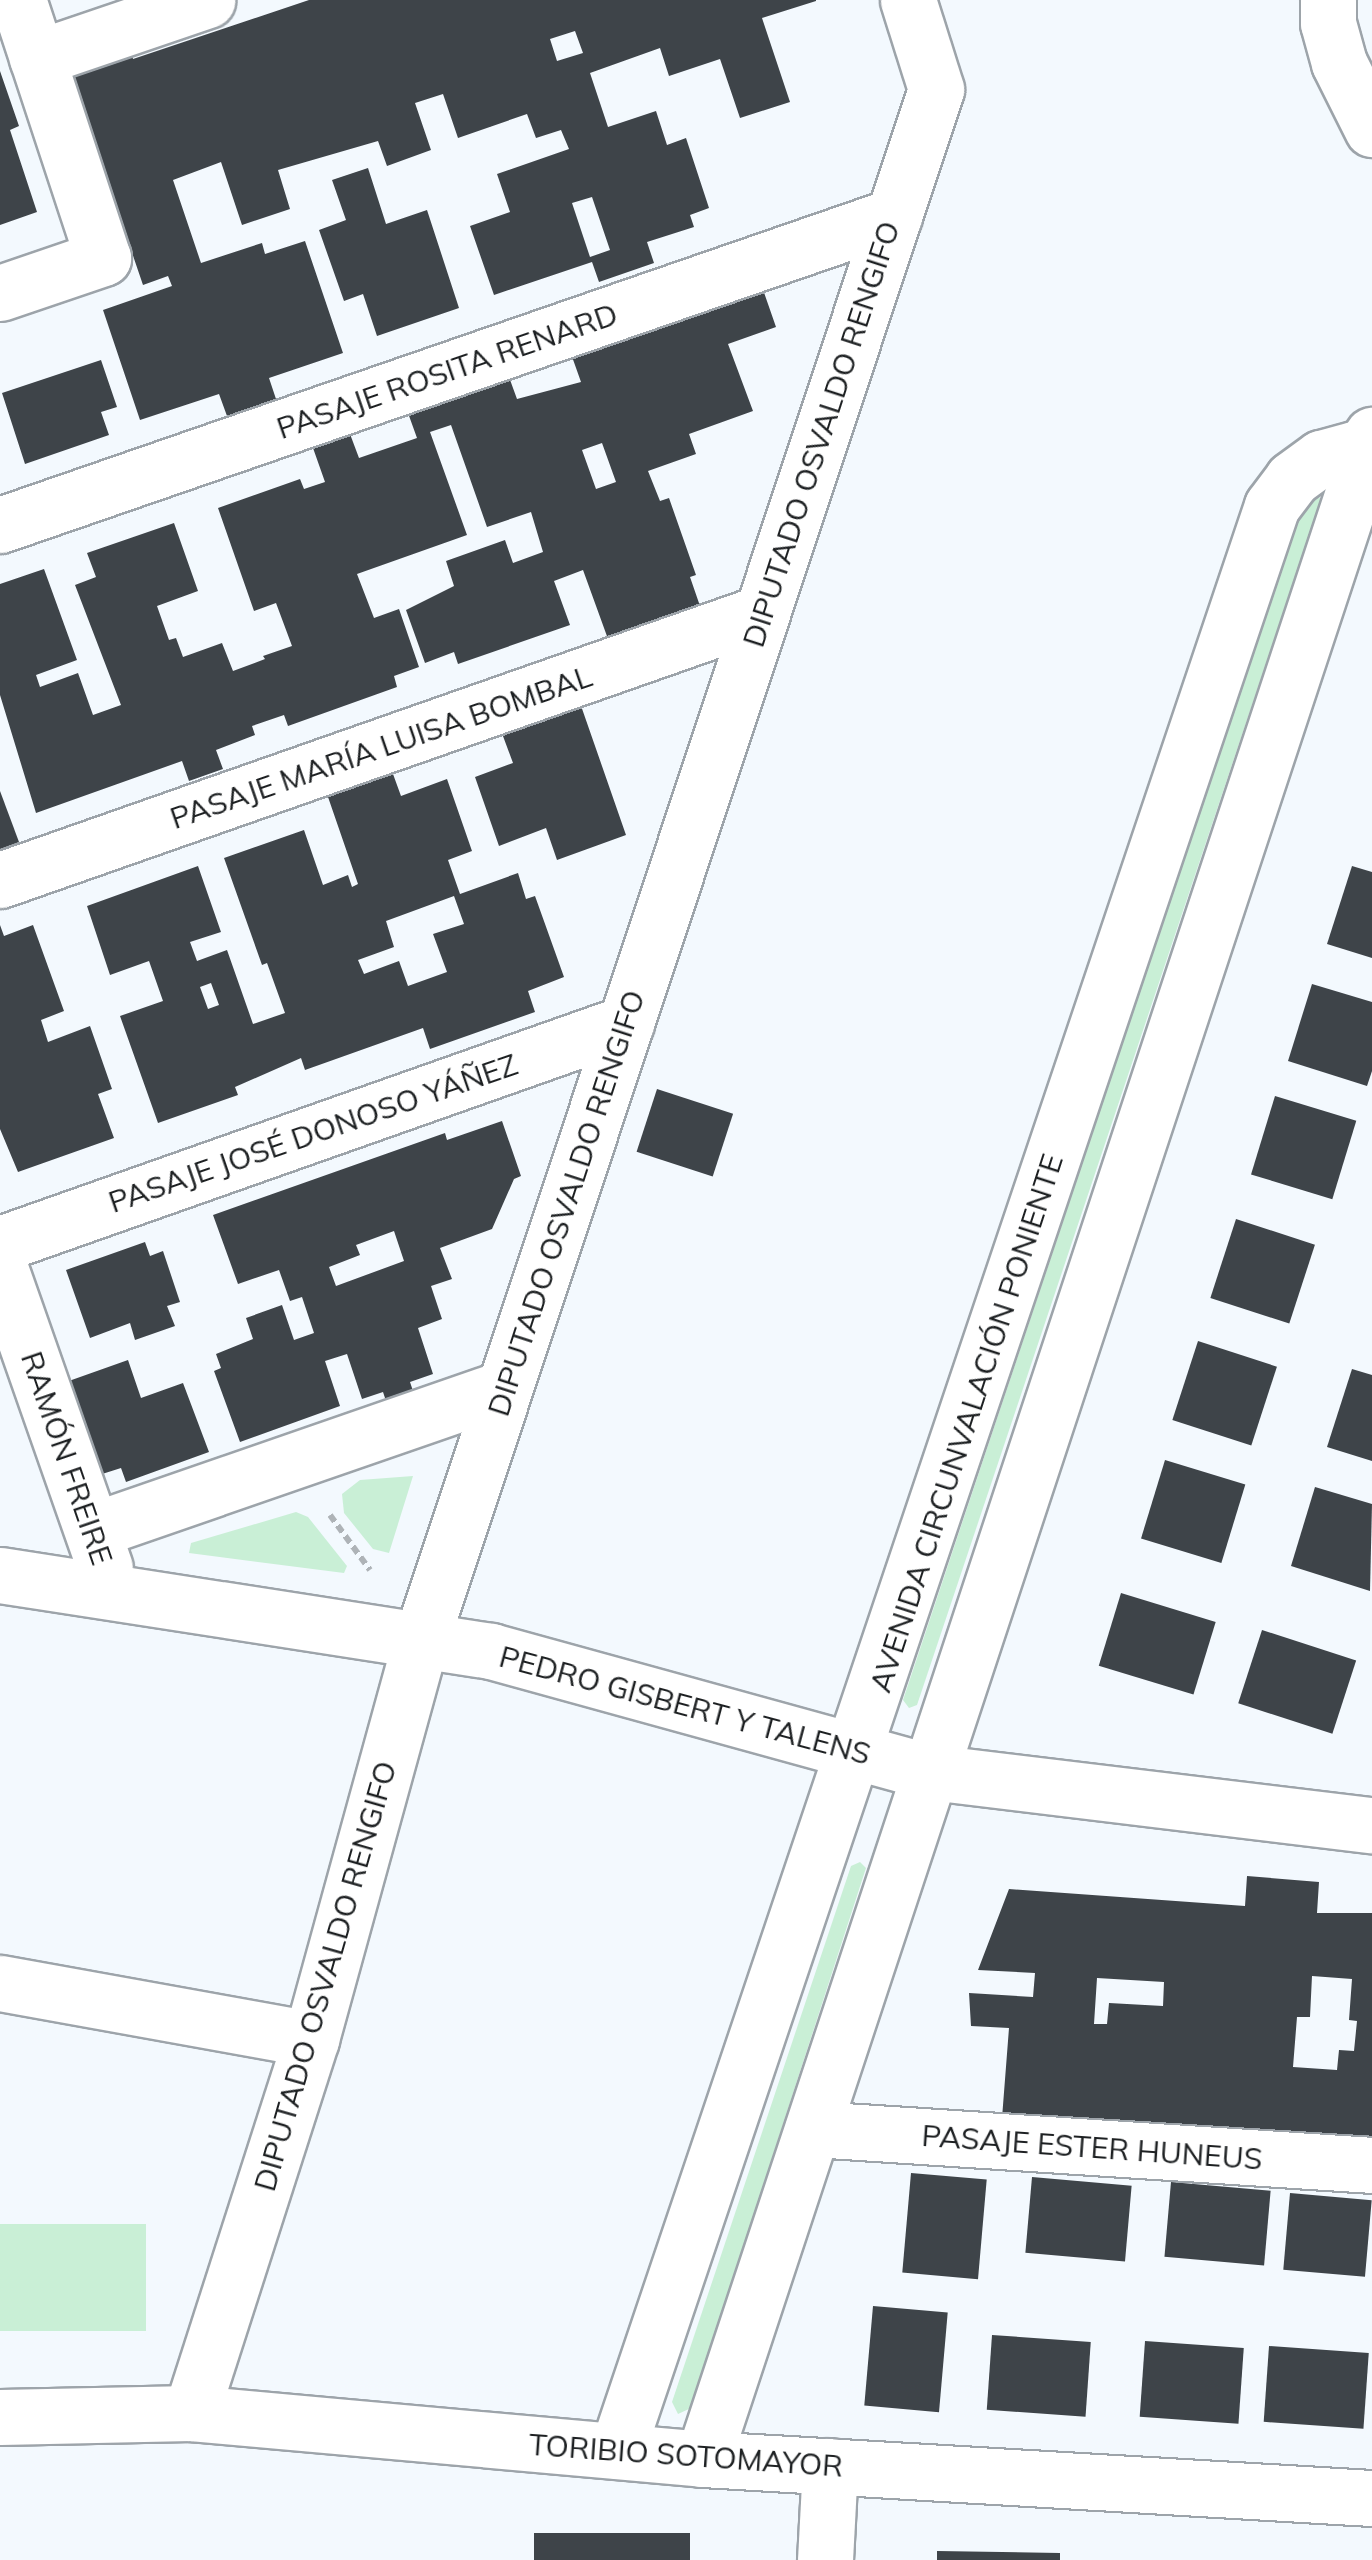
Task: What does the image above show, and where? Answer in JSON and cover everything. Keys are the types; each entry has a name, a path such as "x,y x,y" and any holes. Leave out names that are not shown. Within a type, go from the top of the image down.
{"street":[{"path":"0,292 103,258 18,0"},
{"path":"37,58 208,0"},
{"name":"DIPUTADO OSVALDO RENGIFO","path":"191,2413 311,2039 421,1640 936,89 908,0"},
{"path":"1328,0 1328,24 1338,63 1368,113"},
{"name":"PASAJE ROSITA RENARD","path":"0,525 894,216"},
{"name":"AVENIDA CIRCUNVALACIÓN PONIENTE","path":"618,2451 1272,506 1292,479 1321,458 1371,442"},
{"name":"AVENIDA CIRCUNVALACIÓN PONIENTE","path":"702,2459 1371,442"},
{"name":"PASAJE MARÍA LUISA BOMBAL","path":"0,880 762,613"},
{"name":"PASAJE JOSÉ DONOSO YÁÑEZ","path":"0,1244 626,1023"},
{"name":"RAMÓN FREIRE","path":"0,1268 94,1530 112,1592"},
{"path":"94,1530 504,1388"},
{"name":"PEDRO GISBERT Y TALENS","path":"0,1575 491,1651 932,1772 1372,1825"},
{"path":"0,1983 311,2039"},
{"name":"PASAJE ESTER HUNEUS","path":"812,2128 1372,2165"},
{"name":"TORIBIO SOTOMAYOR","path":"0,2417 191,2413 702,2459 1372,2498"},
{"path":"826,2560 830,2466"}],"path":[{"path":"292,1461 421,1640"}],"green space":[{"path":"1315,493 1321,499 917,1705 909,1708 903,1700 1305,497"},
{"path":"413,1476 389,1553 373,1549 344,1513 342,1494 360,1480"},
{"path":"296,1512 308,1517 347,1566 344,1573 189,1553 191,1543"},
{"path":"860,1862 866,1868 691,2408 678,2414 672,2402 851,1866"},
{"path":"0,2224 146,2224 146,2331 0,2331"}],"building":[{"path":"309,0 816,0 762,18 790,102 740,118 720,59 669,76 660,48 590,73 608,127 656,111 667,145 686,138 709,208 690,215 694,227 647,242 654,263 599,282 592,262 494,295 470,226 510,212 497,174 569,149 561,130 536,138 527,114 458,138 443,94 415,103 431,150 387,166 378,141 278,170 290,209 242,225 221,162 173,180 201,263 262,243 265,254 305,241 343,353 269,378 276,399 227,416 219,394 140,420 103,310 172,286 168,276 143,285 128,241 117,245 60,74 131,51 133,59","holes":["575,31 583,53 557,61 550,39","592,197 610,250 590,257 572,203"]},
{"path":"0,71 19,126 10,130 37,212 0,225"},
{"path":"368,168 386,224 427,210 459,308 377,336 363,294 344,301 319,230 346,220 332,180"},
{"path":"761,284 776,327 728,344 753,411 689,434 696,454 648,471 660,501 669,498 696,575 690,577 700,606 608,639 583,570 554,581 570,625 458,664 454,652 425,663 406,610 454,586 446,561 505,540 513,563 543,552 531,512 487,527 451,425 430,432 467,535 357,574 374,618 399,609 419,667 394,676 397,687 288,726 284,715 252,726 255,735 216,750 223,769 189,781 182,761 36,813 0,695 0,584 44,569 77,660 36,675 40,687 78,673 93,715 121,705 75,585 96,577 87,553 174,523 198,591 157,606 169,640 176,638 183,657 222,643 233,671 265,659 263,656 292,646 276,603 254,611 218,508 300,479 304,489 325,482 313,448 350,434 359,458 417,438 408,413 509,377 517,399 581,382 570,351","holes":["602,443 616,482 596,489 582,450"]},
{"path":"101,360 117,407 101,412 109,435 25,464 2,393"},
{"path":"579,700 626,835 557,860 546,828 499,846 475,777 513,763 500,728"},
{"path":"393,774 401,796 447,779 472,851 448,860 460,894 518,873 526,899 535,896 564,977 528,991 535,1012 430,1049 423,1028 305,1070 301,1058 235,1087 238,1095 158,1123 120,1016 163,1001 149,961 110,975 87,906 198,866 221,932 190,942 197,961 227,950 253,1024 285,1013 267,963 262,965 224,858 304,830 323,885 348,875 352,887 358,884 328,797","holes":["454,896 464,924 433,934 447,972 408,986 399,961 364,974 358,960 394,947 386,921","211,983 219,1005 208,1009 200,987"]},
{"path":"0,791 19,842 0,849"},
{"path":"1352,866 1372,872 1372,958 1327,944"},
{"path":"0,925 4,936 33,925 64,1011 41,1020 48,1042 90,1026 112,1089 98,1094 114,1138 18,1172 0,1129"},
{"path":"1312,984 1372,1002 1372,1071 1367,1086 1288,1061"},
{"path":"657,1089 733,1114 713,1176 637,1152"},
{"path":"1275,1096 1356,1121 1332,1199 1251,1174"},
{"path":"502,1121 521,1176 514,1179 492,1229 440,1248 452,1279 431,1286 442,1319 418,1328 433,1374 410,1382 416,1400 389,1410 383,1392 362,1399 347,1354 325,1361 340,1406 240,1442 214,1371 221,1368 216,1354 253,1339 246,1318 282,1305 294,1340 314,1333 302,1297 290,1301 279,1270 238,1284 213,1215 445,1133 447,1140","holes":["394,1231 404,1261 336,1286 329,1267 360,1255 356,1245"]},
{"path":"1236,1219 1315,1245 1289,1324 1210,1298"},
{"path":"145,1242 150,1256 163,1251 180,1302 167,1306 175,1326 135,1340 130,1323 90,1338 66,1270"},
{"path":"1198,1341 1277,1367 1251,1446 1172,1420"},
{"path":"128,1360 141,1398 183,1383 209,1452 126,1482 121,1468 99,1475 66,1382"},
{"path":"1352,1369 1372,1375 1372,1461 1327,1447"},
{"path":"1165,1460 1245,1485 1221,1563 1141,1538"},
{"path":"1315,1487 1372,1504 1370,1591 1291,1566"},
{"path":"1121,1593 1216,1622 1193,1695 1099,1666"},
{"path":"1262,1630 1356,1661 1332,1734 1238,1703"},
{"path":"1247,1876 1319,1882 1317,1913 1372,1913 1372,2144 1002,2118 1009,2028 971,2026 969,1993 1033,1997 1035,1973 978,1970 1009,1889 1245,1906","holes":["1312,1976 1352,1979 1349,2020 1357,2021 1354,2051 1339,2050 1337,2070 1293,2067 1297,2017 1310,2017","1097,1978 1164,1982 1163,2006 1109,2003 1107,2024 1094,2024"]},
{"path":"911,2173 987,2180 978,2279 902,2273"},
{"path":"1032,2177 1132,2186 1125,2261 1025,2253"},
{"path":"1171,2182 1271,2191 1264,2265 1164,2257"},
{"path":"1290,2193 1372,2200 1365,2277 1283,2270"},
{"path":"873,2306 948,2313 939,2412 864,2406"},
{"path":"992,2335 1091,2342 1086,2417 987,2410"},
{"path":"1145,2341 1244,2348 1238,2424 1140,2417"},
{"path":"1269,2346 1369,2353 1363,2429 1264,2422"},
{"path":"534,2533 690,2533 690,2560 534,2560"},
{"path":"937,2551 1060,2553 1060,2560 937,2560"}]}
